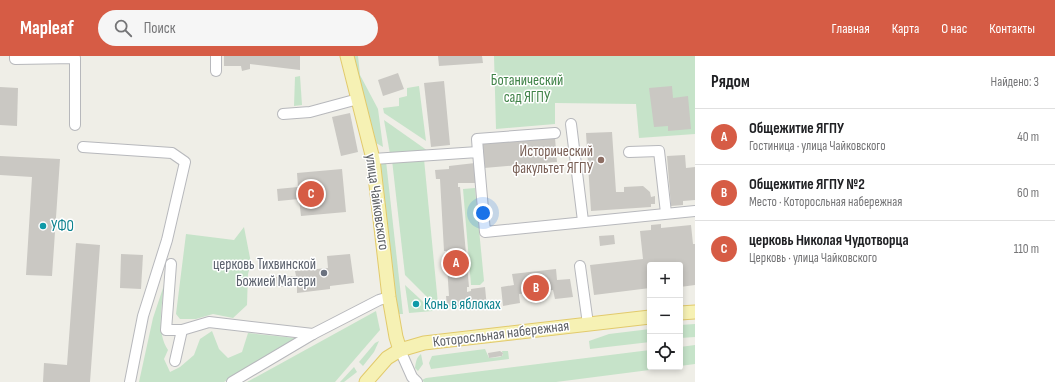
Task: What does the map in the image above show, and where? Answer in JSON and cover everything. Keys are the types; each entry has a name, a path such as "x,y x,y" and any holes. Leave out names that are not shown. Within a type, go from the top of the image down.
{"main road":[{"name":"улица Чайковского","path":"347,56 373,159 388,297 400,350"},
{"path":"683,313 695,312"},
{"name":"Которосльная набережная","path":"366,382 387,358 400,350 424,343 647,317"}],"lane":[{"path":"15,56 15,59 75,58 75,125"},
{"path":"216,56 216,71"},
{"path":"283,114 310,112 358,99"},
{"path":"571,124 583,221"},
{"path":"555,133 477,139 485,232 695,211"},
{"path":"83,147 172,154 185,162 167,240 143,316 130,382"},
{"path":"629,152 659,150 666,213"},
{"path":"373,159 478,152"},
{"path":"171,264 166,330 182,330 209,322 313,334"},
{"path":"580,266 588,324"},
{"path":"232,382 313,334 379,300 388,297"},
{"path":"175,361 182,330"},
{"path":"400,350 412,377 417,382"}],"green space":[{"path":"353,56 358,56 360,75 378,109 383,147 376,143 374,139"},
{"name":"Ботанический сад ЯГПУ","path":"494,56 695,56 695,134 639,138 636,104 555,103 555,124 496,129"},
{"path":"300,76 302,105 294,106 295,77"},
{"path":"419,86 426,141 384,113 383,108 399,106 399,98 407,96 407,88"},
{"path":"384,120 428,151 390,154"},
{"path":"424,159 438,304 434,304 405,275 392,160"},
{"path":"386,161 403,314 398,314 396,309 379,162"},
{"path":"475,188 484,281 480,285 471,285 463,189"},
{"path":"244,227 251,263 248,274 247,305 233,318 213,314 196,319 180,319 176,314 186,234 234,240"},
{"path":"164,285 161,310 161,327 164,343 168,350 164,359 170,372 180,367 194,355 200,339 212,331 219,349 228,358 242,352 248,333 295,338 292,342 224,382 139,382 153,318"},
{"path":"405,285 433,311 409,313"},
{"path":"376,311 380,330 335,382 247,382"},
{"path":"695,324 695,337 683,338 683,325"},
{"path":"647,329 647,342 590,349 589,341 609,334"},
{"path":"379,341 374,352 363,366 359,362 375,343"},
{"path":"695,345 695,364 683,366 683,347"},
{"path":"485,349 489,358 500,357 503,355 502,351 508,351 509,359 431,369 429,363 432,356"},
{"path":"647,350 647,370 649,370 556,382 424,382 422,380 426,378"},
{"path":"421,354 423,364 418,371 415,368 417,359"},
{"path":"354,367 357,372 344,382 340,382"}],"building":[{"path":"224,56 300,56 300,70 250,64 250,69 242,71 241,66 224,66"},
{"path":"438,56 482,56 483,63 439,66"},
{"path":"398,73 404,89 383,96 378,80"},
{"path":"444,81 450,145 431,147 424,83"},
{"path":"672,86 673,98 688,96 691,129 668,131 668,126 654,127 649,88"},
{"path":"0,87 18,88 17,126 0,125"},
{"path":"350,113 358,152 341,156 332,117"},
{"name":"Исторический факультет ЯГПУ","path":"612,132 616,192 624,192 624,187 643,186 650,192 651,197 655,196 655,204 651,204 651,207 591,211 586,133"},
{"path":"555,138 557,162 484,168 482,144"},
{"path":"685,155 686,168 695,167 695,200 683,201 683,205 671,206 667,156"},
{"name":"УФО","path":"0,156 60,159 52,276 26,275 32,177 0,175"},
{"path":"475,163 476,183 458,183 458,187 460,187 469,287 467,287 467,292 471,291 471,289 485,287 487,308 461,310 461,306 447,307 446,296 449,296 446,251 444,251 440,179 436,179 435,170 449,169 449,166"},
{"path":"342,169 346,212 301,216 299,199 278,201 277,189 298,187 297,173"},
{"path":"661,224 661,228 691,225 693,244 695,244 695,285 683,287 683,262 647,262 647,288 594,295 590,265 643,259 640,231 651,230 651,225"},
{"path":"614,235 615,244 600,246 599,236"},
{"path":"76,243 100,245 90,382 43,382 44,363 67,365"},
{"path":"121,254 143,255 141,289 120,288"},
{"name":"церковь Тихвинской Божией Матери","path":"350,254 354,283 330,286 330,289 297,293 297,285 277,287 276,277 296,276 295,271 328,268 327,256"},
{"path":"556,269 557,280 570,279 573,297 555,299 553,290 519,294 520,303 503,306 501,287 514,285 512,274"},
{"path":"500,351 503,353 502,356 489,358 488,353"}],"place":[{"name":"Исторический факультет ЯГПУ","path":"601,160"},
{"name":"церковь Николая Чудотворца","path":"311,194"},
{"name":"УФО","path":"43,226"},
{"name":"Общежитие ЯГПУ","path":"456,263"},
{"name":"церковь Тихвинской Божией Матери","path":"324,273"},
{"name":"Общежитие ЯГПУ №2","path":"536,288"},
{"name":"Конь в яблоках","path":"416,304"}]}
